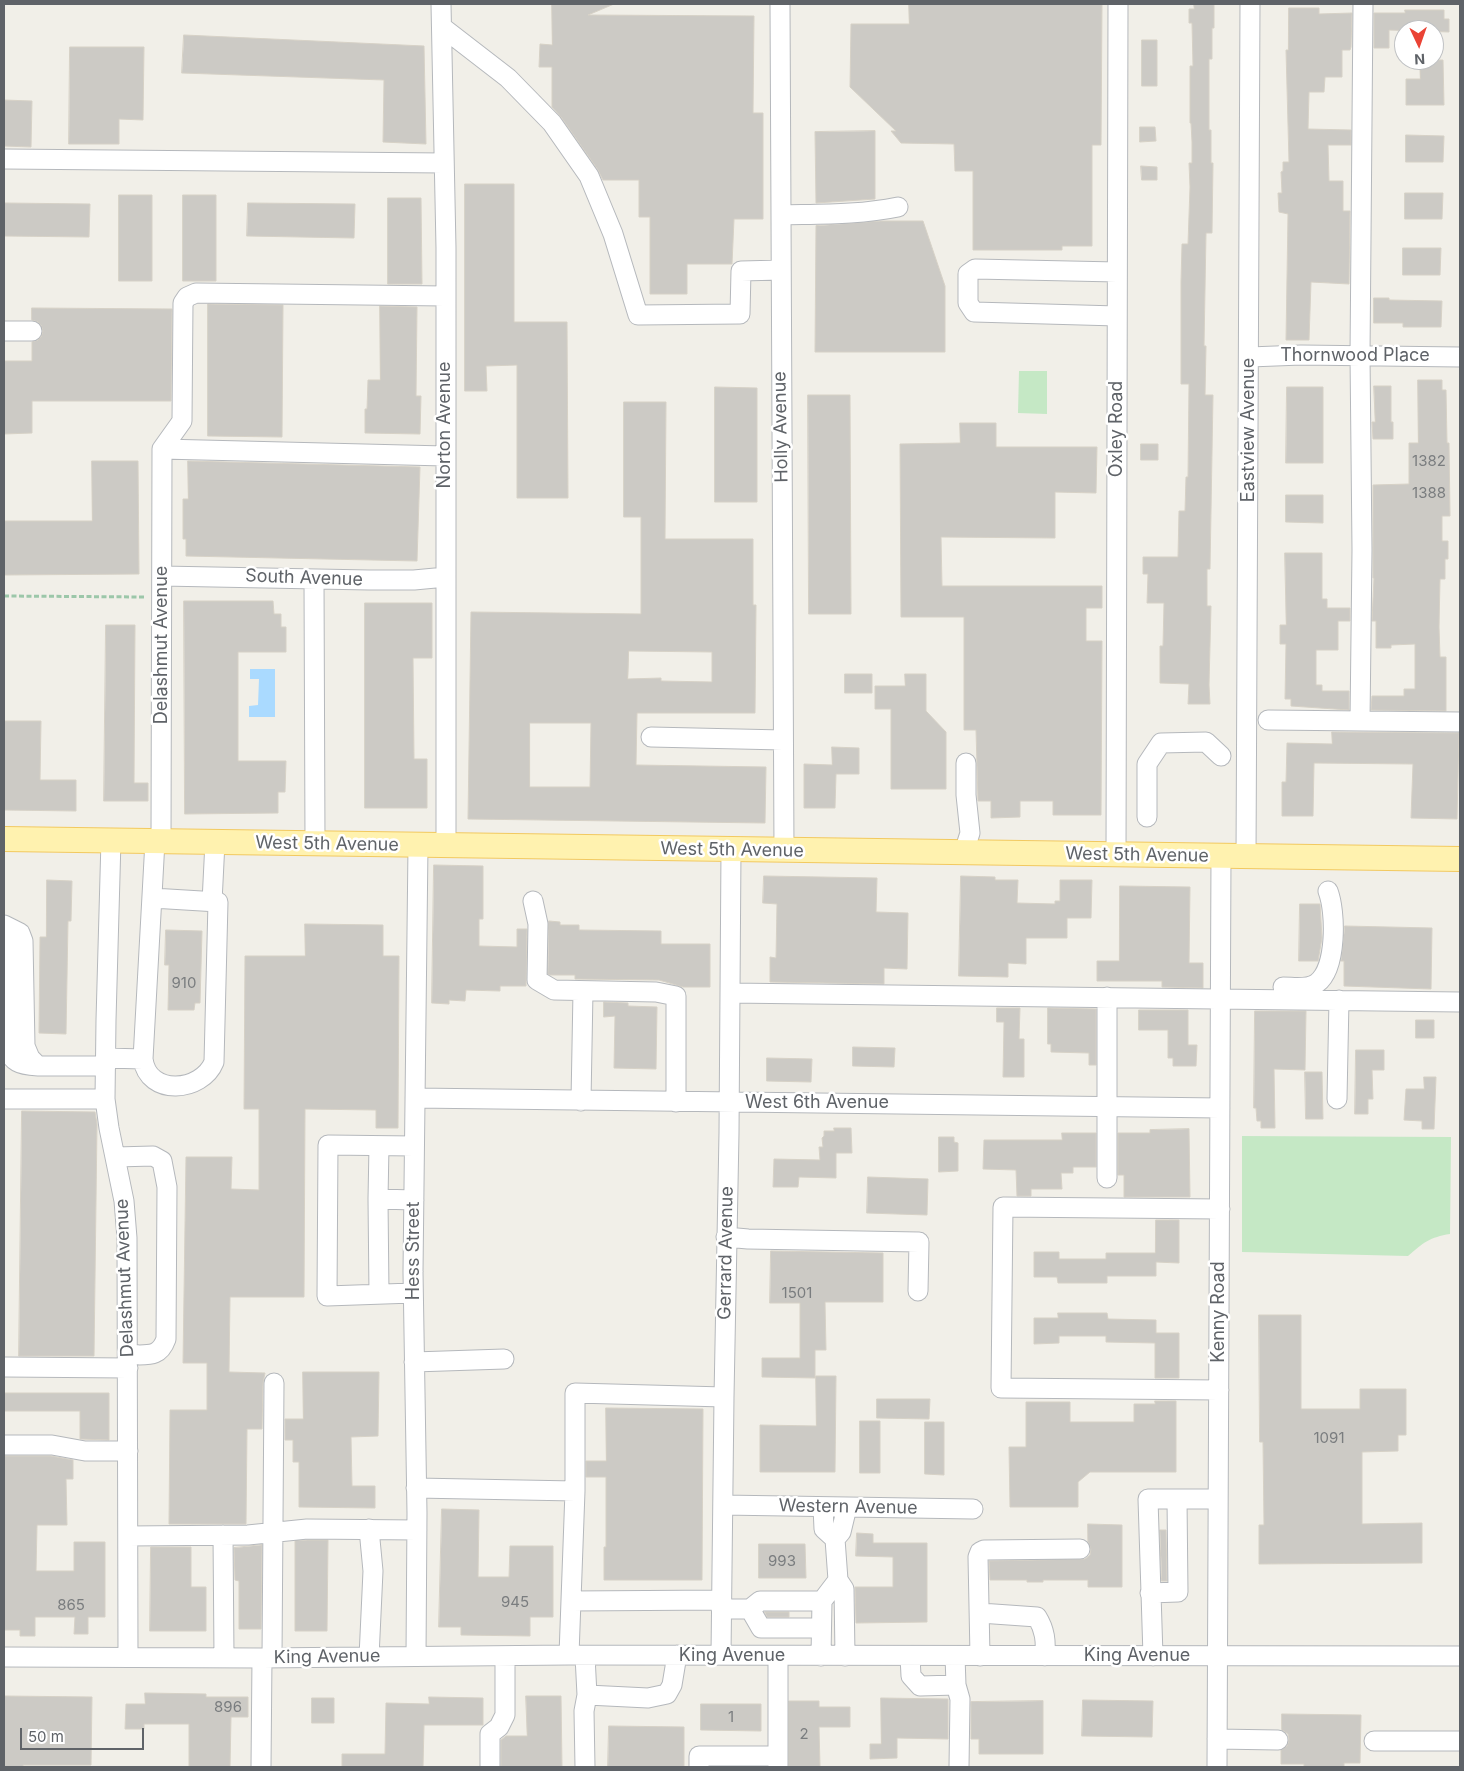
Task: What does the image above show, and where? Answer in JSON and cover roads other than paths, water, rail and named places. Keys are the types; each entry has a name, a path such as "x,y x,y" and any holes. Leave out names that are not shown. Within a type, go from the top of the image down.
{"main road":[{"name":"West 5th Avenue","path":"4,839 1460,859"}],"street":[{"name":"Norton Avenue","path":"441,4 445,296 446,846"},
{"name":"Holly Avenue","path":"780,4 780,368 784,850"},
{"name":"Oxley Road","path":"1116,854 1118,4"},
{"name":"Eastview Avenue","path":"1246,857 1250,357 1250,4"},
{"path":"1360,721 1362,540 1360,355 1363,4"},
{"path":"442,27 514,84 552,123 589,176 613,234 638,315 740,314 742,271 781,270"},
{"path":"4,160 444,163"},
{"path":"781,215 850,214 898,207"},
{"path":"1117,272 975,269 968,274 968,303 974,312 1117,316"},
{"path":"162,449 182,421 184,303 186,297 196,293 445,296"},
{"path":"4,331 32,331"},
{"name":"Thornwood Place","path":"1250,357 1360,355 1460,357"},
{"path":"162,449 445,456"},
{"name":"Delashmut Avenue","path":"142,1058 152,898 158,841 162,597 162,449"},
{"name":"South Avenue","path":"162,576 414,580 446,577"},
{"path":"314,579 315,843"},
{"path":"1268,720 1460,722"},
{"path":"651,737 783,740"},
{"path":"1147,817 1147,764 1161,743 1206,742 1221,756"},
{"path":"964,852 970,833 966,795 966,763"},
{"name":"Delashmut Avenue","path":"111,840 106,1099 109,1128 124,1201 127,1238 128,1657"},
{"path":"212,902 215,842"},
{"name":"Hess Street","path":"416,1656 417,1530 413,1293 418,846"},
{"name":"Gerrard Avenue","path":"721,1655 729,1102 730,850"},
{"name":"Kenny Road","path":"1217,1767 1221,856"},
{"path":"1272,987 1306,987 1316,984 1323,977 1332,955 1333,904 1328,892"},
{"path":"6,926 20,933 23,940 25,1046 30,1058 38,1066 142,1058 145,1069 157,1080 167,1086 180,1086 194,1082 208,1072 214,1062 218,902 152,898"},
{"path":"532,902 538,924 537,980 554,990 656,992 676,996 676,1102"},
{"path":"581,1101 583,991"},
{"path":"730,992 1460,1002"},
{"path":"1107,997 1107,1178"},
{"path":"1337,1099 1339,1000"},
{"name":"West 6th Avenue","path":"415,1098 1220,1108"},
{"path":"4,1099 106,1099"},
{"path":"413,1293 327,1296 328,1145 414,1146"},
{"path":"378,1146 379,1294"},
{"path":"4,1367 128,1361 156,1354 163,1349 166,1339 167,1187 162,1161 153,1156 116,1157"},
{"path":"378,1199 414,1200"},
{"path":"1219,1390 1001,1388 1003,1207 1220,1209"},
{"path":"726,1237 919,1242 918,1291"},
{"path":"414,1362 504,1360"},
{"path":"260,1767 272,1532 274,1382"},
{"path":"585,1767 584,1711 587,1695 577,1655 571,1601 575,1491 575,1394 724,1397"},
{"path":"4,1445 52,1445 85,1451 128,1451"},
{"path":"416,1488 575,1491"},
{"path":"1152,1656 1148,1499 1218,1499"},
{"path":"1150,1593 1178,1592 1177,1499"},
{"name":"Western Avenue","path":"723,1505 973,1509"},
{"path":"823,1507 824,1529 835,1539 838,1580 844,1589 845,1656"},
{"path":"835,1539 841,1532 847,1507"},
{"path":"128,1536 223,1535 308,1529 417,1530"},
{"path":"369,1529 373,1571 370,1657"},
{"path":"223,1535 224,1657"},
{"path":"980,1656 978,1558 980,1552 984,1550 1080,1550"},
{"path":"821,1656 822,1601 838,1580"},
{"path":"571,1601 721,1605 750,1609 760,1602 822,1601"},
{"path":"750,1609 761,1628 821,1628"},
{"path":"980,1613 1037,1617 1043,1627 1046,1640 1045,1656"},
{"name":"King Avenue","path":"4,1657 267,1658 577,1655 1460,1656"},
{"path":"587,1695 648,1698 667,1694 672,1685 676,1655"},
{"path":"490,1767 490,1734 499,1727 505,1715 505,1656"},
{"path":"699,1767 699,1756 778,1762 778,1656"},
{"path":"910,1656 911,1676 920,1686 956,1685"},
{"path":"956,1656 956,1685 960,1699 959,1767"},
{"path":"1217,1739 1278,1740"},
{"path":"1374,1741 1460,1741"}],"water":[{"path":"250,669 275,669 275,717 249,717 249,706 258,705 259,679 250,679"}]}
